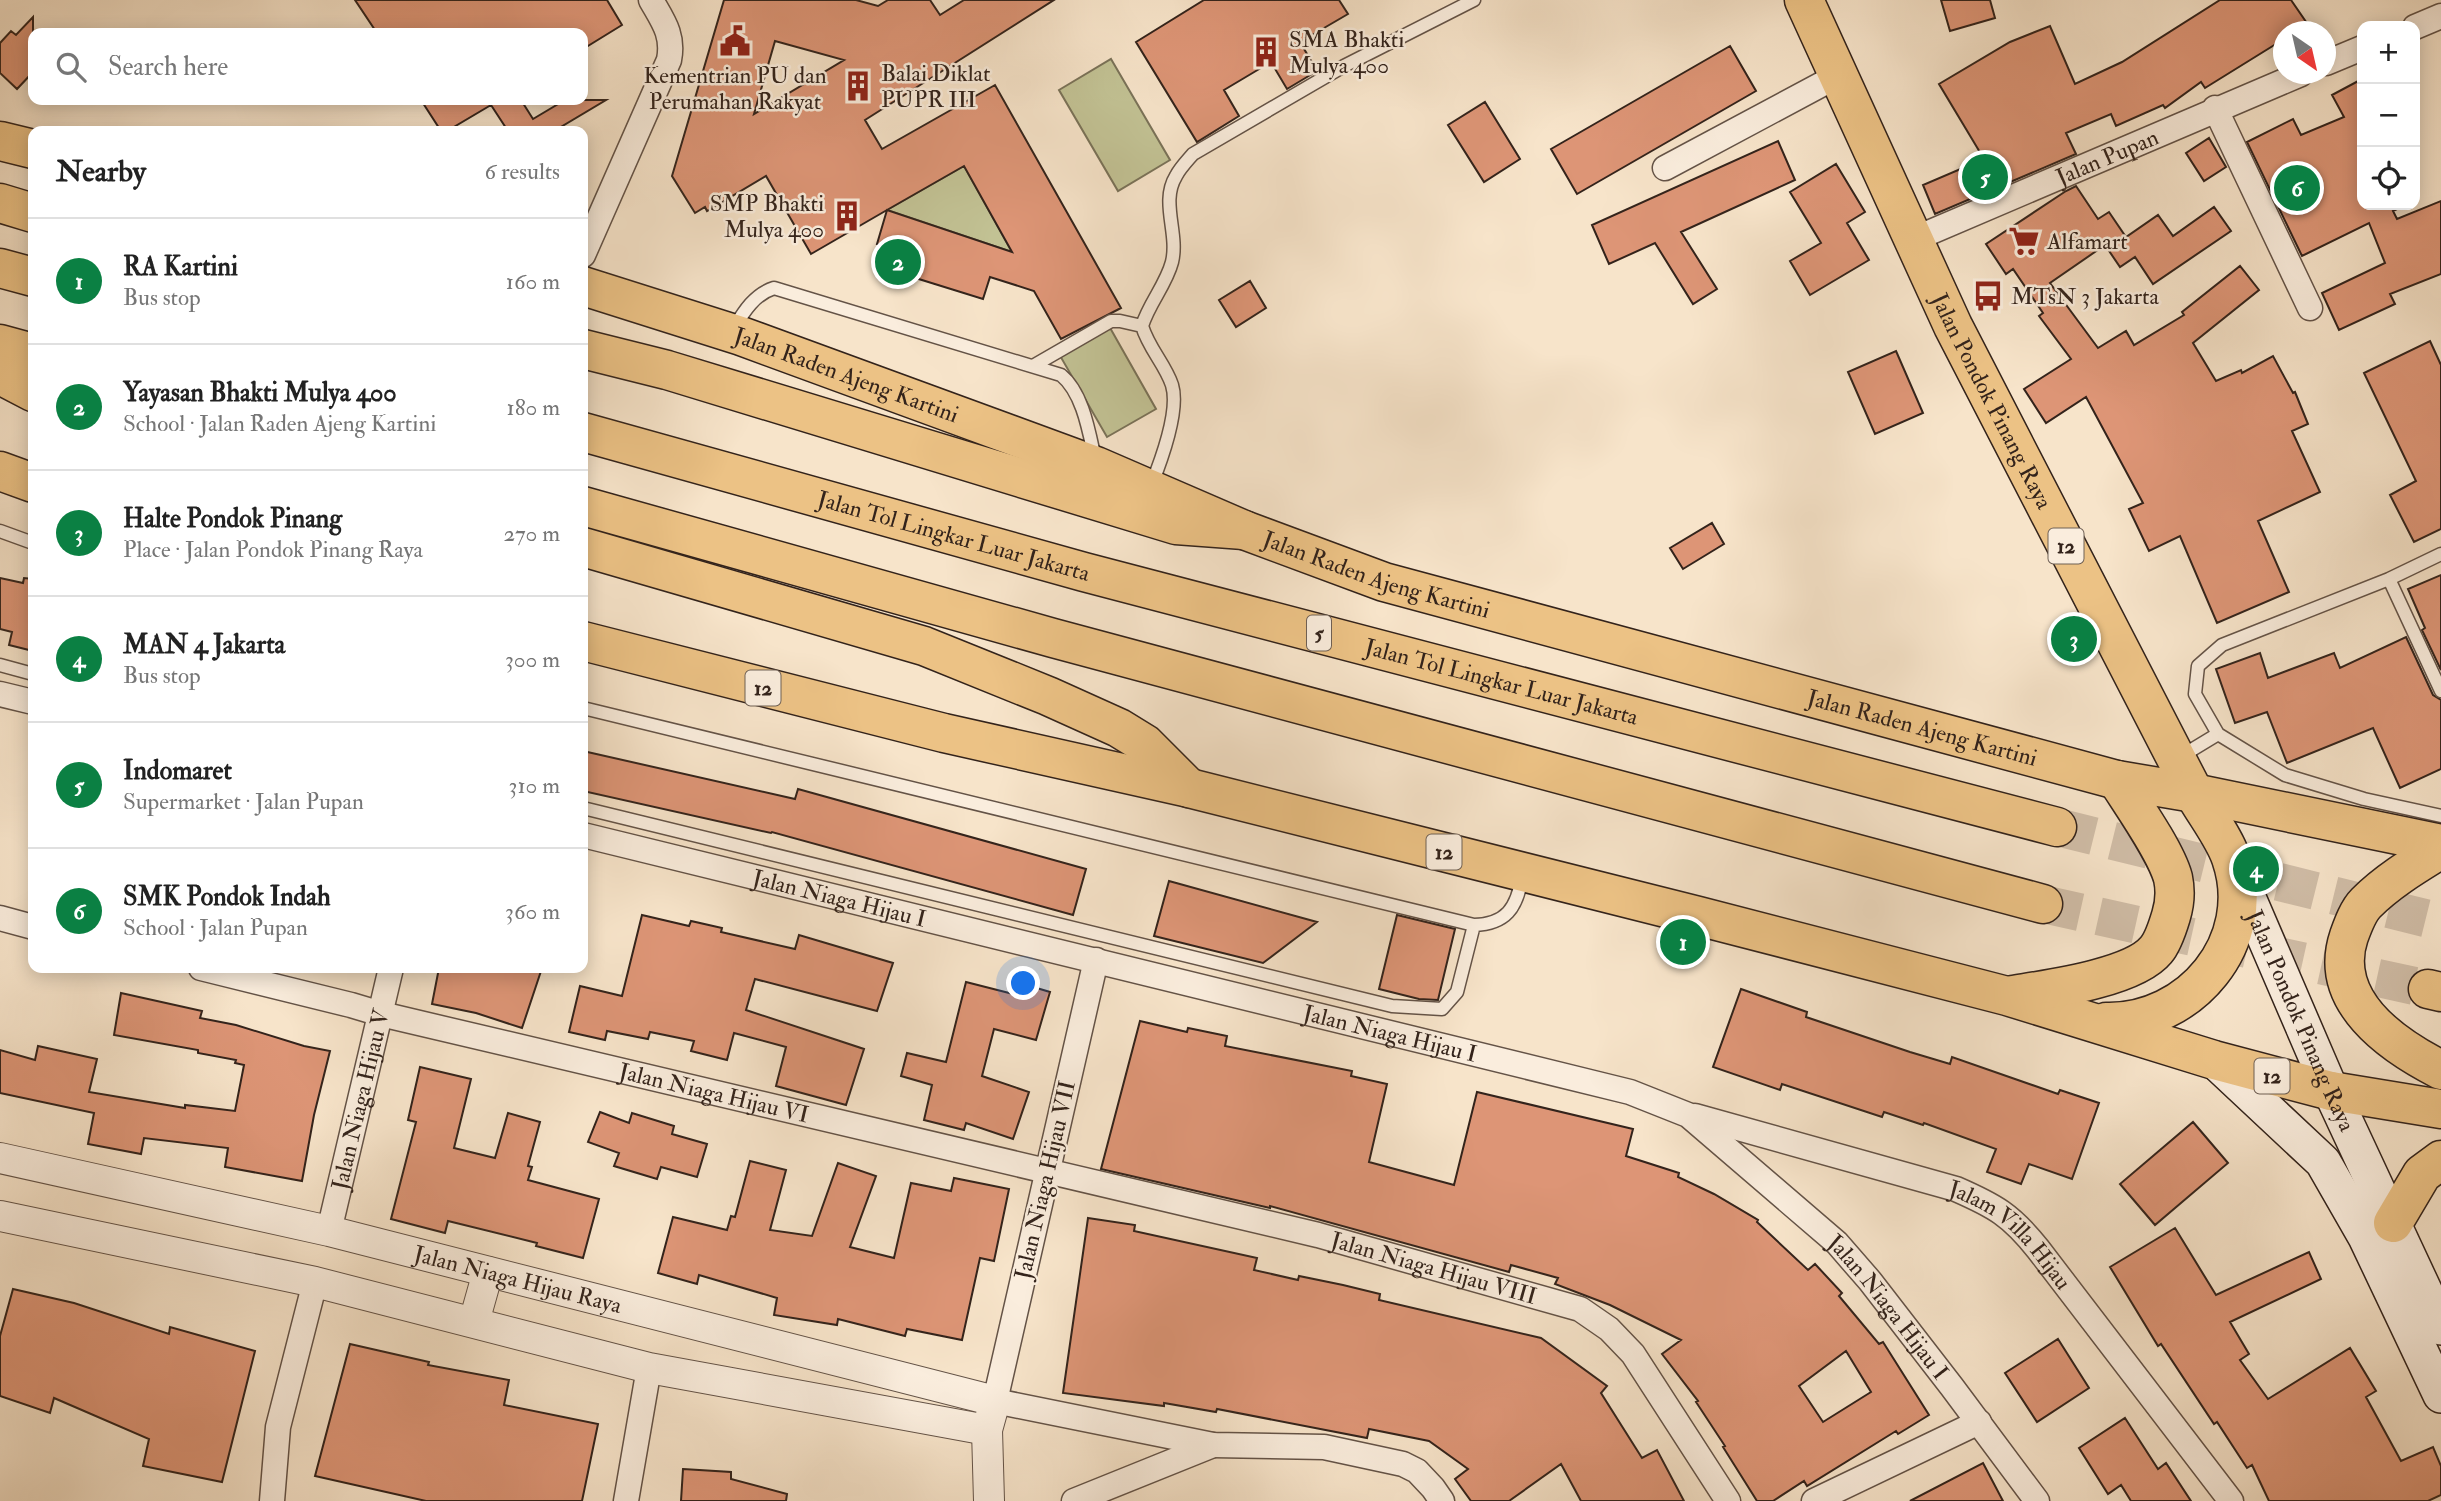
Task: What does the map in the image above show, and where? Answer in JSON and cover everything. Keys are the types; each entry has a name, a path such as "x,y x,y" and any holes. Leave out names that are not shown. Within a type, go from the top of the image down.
{"highway":[{"name":"Jalan Pondok Pinang Raya","path":"1804,0 1953,326 2176,760 2231,857"},
{"path":"0,141 28,148"},
{"path":"0,203 28,211"},
{"path":"0,268 28,276"},
{"name":"Jalan Raden Ajeng Kartini","path":"588,288 730,333 1096,466 1244,530 1384,582 2117,780 2194,793 2441,844"},
{"path":"0,344 28,352"},
{"path":"588,350 667,370 1176,525 1244,530"},
{"path":"0,375 28,389"},
{"name":"Jalan Tol Lingkar Luar Jakarta","path":"588,433 1098,576 2057,827"},
{"path":"0,471 28,481"},
{"path":"588,507 1053,638 2043,904"},
{"path":"588,548 924,646 1048,695 1119,728 1145,744 1189,788"},
{"name":"12","path":"588,642 944,733 1189,788 2007,996 2214,1060 2331,1091"},
{"path":"2007,996 2115,974 2156,951 2169,925 2175,900 2173,877 2117,780"},
{"path":"2441,849 2405,871 2365,904 2354,923 2345,948 2345,970 2351,990 2365,1016 2385,1036 2415,1057 2441,1070"},
{"name":"12","path":"2093,1022 2121,1022 2149,1017 2175,1005 2198,988 2216,966 2229,941 2236,913 2237,885 2231,857"},
{"path":"2331,1091 2441,1109"},
{"path":"2393,1223 2422,1174 2441,1160"}],"main road":[{"name":"Jalan Pondok Pinang Raya","path":"2231,857 2331,1091 2437,1309"},
{"name":"Jalan Pondok Pinang Raya","path":"2214,1060 2323,1162 2366,1237 2441,1395"}],"street":[{"path":"588,244 669,60 672,46 670,33 651,0"},
{"path":"2420,25 2441,16"},
{"path":"2336,60 2357,50"},
{"path":"1664,168 1839,75"},
{"name":"Jalan Pupan","path":"1912,240 2276,84"},
{"path":"2215,108 2310,308"},
{"path":"0,694 28,701"},
{"name":"Jalan Niaga Hijau I","path":"588,836 1630,1092 1688,1115 1837,1243 1870,1281 2037,1501"},
{"path":"0,918 28,926"},
{"name":"Jalan Niaga Hijau VII","path":"995,1401 1096,960"},
{"name":"Jalan Niaga Hijau VI","path":"222,973 351,1004 381,1014 1047,1172"},
{"name":"Jalan Niaga Hijau V","path":"328,1231 390,973"},
{"name":"Jalam Villa Hijau","path":"1688,1115 1956,1189 1995,1206 2018,1224 2038,1249 2231,1501"},
{"name":"Jalan Niaga Hijau Raya","path":"0,1158 328,1231 995,1401 1213,1445"},
{"name":"Jalan Niaga Hijau VIII","path":"1047,1172 1318,1235 1580,1309 1609,1329 1633,1354 1728,1501"},
{"path":"0,1216 315,1282 649,1368 987,1430"},
{"path":"474,1322 488,1272"},
{"path":"272,1501 278,1427 315,1282"},
{"path":"626,1501 649,1368"},
{"path":"989,1501 987,1430 995,1401"},
{"path":"1814,1501 1979,1422"},
{"path":"1074,1501 1213,1445 1324,1447 1403,1464 1417,1471 1442,1501"}],"lane":[{"path":"1150,488 1162,459 1174,395 1166,370 1152,351 1143,322 1168,274 1173,257 1174,237 1169,213 1175,177 1193,154 1345,66 1474,0"},
{"path":"730,333 756,298 764,291 774,288 1061,375 1070,382 1081,408 1096,466"},
{"path":"1033,366 1111,321 1143,322"},
{"path":"0,531 28,541"},
{"path":"2441,554 2389,579 2222,645 2198,666 2194,694 2218,734 2285,775 2364,799 2441,816"},
{"path":"2389,579 2441,691"},
{"path":"0,665 28,673"},
{"path":"588,709 1474,925 1489,924 1502,918 1513,907 1520,891 1523,872"},
{"path":"2176,760 2218,734"},
{"path":"588,809 1392,1006 1442,1009 1457,992 1474,925"}],"green space":[{"path":"1111,59 1170,160 1118,191 1059,90"},
{"path":"964,166 1012,252 887,210"},
{"path":"1109,326 1156,409 1107,437 1059,354"}],"building":[{"path":"355,0 607,0 622,25 588,46 588,28 374,28"},
{"path":"724,0 856,0 878,6 888,0 930,0 940,15 964,0 1054,0 865,120 882,149 995,85 1121,308 1061,339 1034,291 990,277 983,299 893,271 899,251 877,244 887,210 811,254 766,176 707,211 705,207 695,213 672,176","holes":["775,41 844,60 754,114","964,166 1012,252 887,210"]},
{"path":"1204,0 1339,0 1348,14 1300,42 1317,71 1287,89 1271,62 1224,90 1239,116 1197,142 1136,42"},
{"path":"1941,0 1990,0 1995,18 1950,31"},
{"path":"2220,0 2291,0 2305,21 2273,21 2273,46 2205,88 2201,82 2165,108 2163,105 2116,126 2111,114 2066,133 2076,154 1935,214 1923,185 1984,159 1939,84 2010,42 2050,26 2075,84 2122,62"},
{"path":"33,17 33,28 28,28 28,77 17,89 0,73 0,43 11,31 16,35"},
{"path":"1730,46 1756,91 1577,194 1551,149"},
{"path":"2357,82 2357,210 2395,210 2393,211 2397,219 2441,201 2441,274 2390,294 2395,304 2339,330 2322,293 2385,263 2369,223 2302,256 2247,142 2293,119 2301,135 2344,117 2332,95"},
{"path":"588,100 606,100 562,126 505,126 491,105 524,105 533,119 557,105 588,105"},
{"path":"1485,102 1520,159 1484,182 1448,125"},
{"path":"424,105 491,105 455,126 438,126"},
{"path":"2209,138 2226,167 2204,181 2186,153"},
{"path":"1778,141 1795,180 1681,232 1717,289 1693,304 1655,243 1609,264 1592,225"},
{"path":"1836,164 1865,212 1847,223 1869,260 1810,295 1790,261 1821,243 1790,192"},
{"path":"2076,186 2098,219 2109,212 2126,237 2158,215 2173,236 2214,207 2231,231 2153,284 2135,257 2120,267 2105,245 2050,283 2098,348 2126,331 2134,345 2184,315 2182,312 2240,266 2259,290 2193,343 2216,381 2241,370 2242,373 2273,356 2293,393 2295,392 2308,424 2292,431 2320,492 2258,521 2289,592 2217,623 2180,536 2149,551 2129,509 2143,503 2086,397 2046,423 2024,389 2071,359 2039,316 2043,313 2013,269 2006,274 1986,244"},
{"path":"1250,281 1266,308 1236,327 1219,300"},
{"path":"2430,341 2441,365 2441,529 2414,542 2390,495 2416,481 2364,373"},
{"path":"1896,351 1923,413 1875,434 1848,372"},
{"path":"1712,523 1724,544 1683,569 1670,548"},
{"path":"2441,575 2441,670 2422,630 2425,628 2408,589"},
{"path":"0,578 23,583 24,578 28,578 28,650 9,645 12,632 0,629"},
{"path":"2406,637 2433,695 2441,700 2441,769 2400,788 2373,728 2287,763 2267,712 2235,723 2216,669 2260,653 2268,678 2334,653 2340,668"},
{"path":"588,752 795,799 798,789 1086,869 1073,915 771,833 588,792"},
{"path":"1169,881 1317,922 1263,963 1154,936"},
{"path":"642,915 689,926 691,921 722,928 721,932 795,949 799,935 893,963 877,1011 755,979 746,1010 864,1049 846,1105 776,1086 786,1047 734,1033 727,1060 691,1051 694,1041 650,1032 648,1039 607,1031 605,1040 569,1032 580,986 622,996"},
{"path":"1397,915 1455,929 1438,1000 1419,999 1379,989"},
{"path":"438,973 540,973 522,1028 476,1013 432,1004"},
{"path":"966,982 1017,995 1020,983 1050,992 1036,1040 994,1029 982,1076 1029,1092 1013,1139 966,1123 964,1130 924,1120 932,1085 901,1076 907,1053 946,1062"},
{"path":"1741,989 1807,1012 1806,1017 1910,1052 1950,1064 1952,1057 2058,1094 2060,1090 2099,1103 2072,1179 2029,1164 2021,1184 1987,1172 1996,1149 1924,1123 1923,1125 1884,1112 1882,1117 1782,1084 1780,1090 1713,1067"},
{"path":"121,993 202,1011 200,1018 330,1051 314,1115 302,1181 225,1167 228,1148 144,1138 141,1154 88,1144 94,1113 0,1093 0,1050 35,1060 38,1046 97,1059 89,1092 185,1108 185,1105 235,1111 244,1065 235,1063 236,1060 198,1053 198,1050 114,1035"},
{"path":"1140,1021 1187,1032 1188,1028 1227,1036 1225,1046 1352,1071 1351,1076 1387,1084 1369,1162 1454,1185 1477,1092 1633,1129 1626,1156 1679,1173 1678,1177 1758,1220 1757,1222 1808,1270 1815,1264 1842,1293 1839,1296 1879,1344 1883,1342 1929,1415 1898,1434 1896,1431 1807,1486 1804,1481 1773,1501 1757,1501 1696,1402 1698,1401 1662,1354 1681,1340 1610,1305 1555,1284 1558,1278 1511,1265 1509,1272 1270,1206 1101,1169","holes":["1846,1351 1871,1392 1823,1422 1799,1386"]},
{"path":"420,1067 471,1079 454,1148 495,1158 508,1113 540,1122 528,1166 532,1167 528,1180 599,1199 583,1258 536,1246 537,1243 448,1221 445,1233 391,1219 416,1122 408,1120"},
{"path":"600,1112 629,1123 632,1113 674,1126 672,1134 707,1144 697,1177 661,1167 657,1179 614,1166 619,1153 588,1142"},
{"path":"2193,1122 2228,1163 2155,1225 2120,1184"},
{"path":"750,1161 786,1170 770,1230 812,1236 838,1163 876,1176 850,1247 894,1258 911,1183 951,1191 954,1178 1009,1189 994,1261 980,1258 962,1340 907,1329 905,1336 838,1319 837,1325 774,1315 777,1298 699,1275 697,1284 658,1273 673,1217 727,1230 731,1216 735,1217"},
{"path":"1088,1218 1135,1225 1134,1231 1257,1258 1254,1270 1298,1280 1299,1276 1343,1285 1380,1294 1379,1300 1541,1338 1607,1386 1601,1393 1642,1458 1657,1450 1684,1501 1581,1501 1561,1464 1509,1501 1471,1501 1455,1479 1468,1469 1429,1441 1369,1429 1367,1438 1217,1409 1216,1412 1164,1403 1164,1406 1063,1393"},
{"path":"2175,1228 2216,1295 2309,1252 2321,1279 2230,1322 2249,1354 2240,1360 2268,1399 2350,1348 2376,1391 2366,1397 2401,1461 2433,1447 2441,1466 2441,1495 2428,1501 2269,1501 2252,1465 2247,1468 2161,1344 2158,1346 2110,1267"},
{"path":"13,1289 74,1303 169,1334 170,1327 255,1351 222,1482 143,1466 149,1439 54,1398 50,1413 0,1396 0,1336"},
{"path":"2058,1339 2089,1388 2037,1422 2005,1373"},
{"path":"350,1344 429,1362 428,1365 509,1380 504,1405 598,1424 582,1501 426,1501 315,1476"},
{"path":"2125,1418 2158,1469 2166,1463 2191,1501 2131,1501 2121,1485 2108,1494 2079,1448"},
{"path":"1983,1463 2003,1501 1910,1501"},
{"path":"683,1469 731,1472 731,1479 787,1494 786,1501 681,1501"}],"tunnel":[{"path":"2057,827 2441,922"},
{"path":"2043,904 2428,989"}],"place":[{"name":"Kementrian PU dan Perumahan Rakyat","path":"735,41"},
{"name":"SMA Bhakti Mulya 400","path":"1266,52"},
{"name":"Balai Diklat PUPR III","path":"858,86"},
{"name":"Indomaret","path":"1985,177"},
{"name":"SMK Pondok Indah","path":"2297,188"},
{"name":"SMP Bhakti Mulya 400","path":"847,216"},
{"name":"Alfamart","path":"2024,241"},
{"name":"Yayasan Bhakti Mulya 400","path":"898,262"},
{"name":"MTsN 3 Jakarta","path":"1988,296"},
{"name":"Halte Pondok Pinang","path":"2074,639"},
{"name":"MAN 4 Jakarta","path":"2256,869"},
{"name":"RA Kartini","path":"1683,942"}]}
